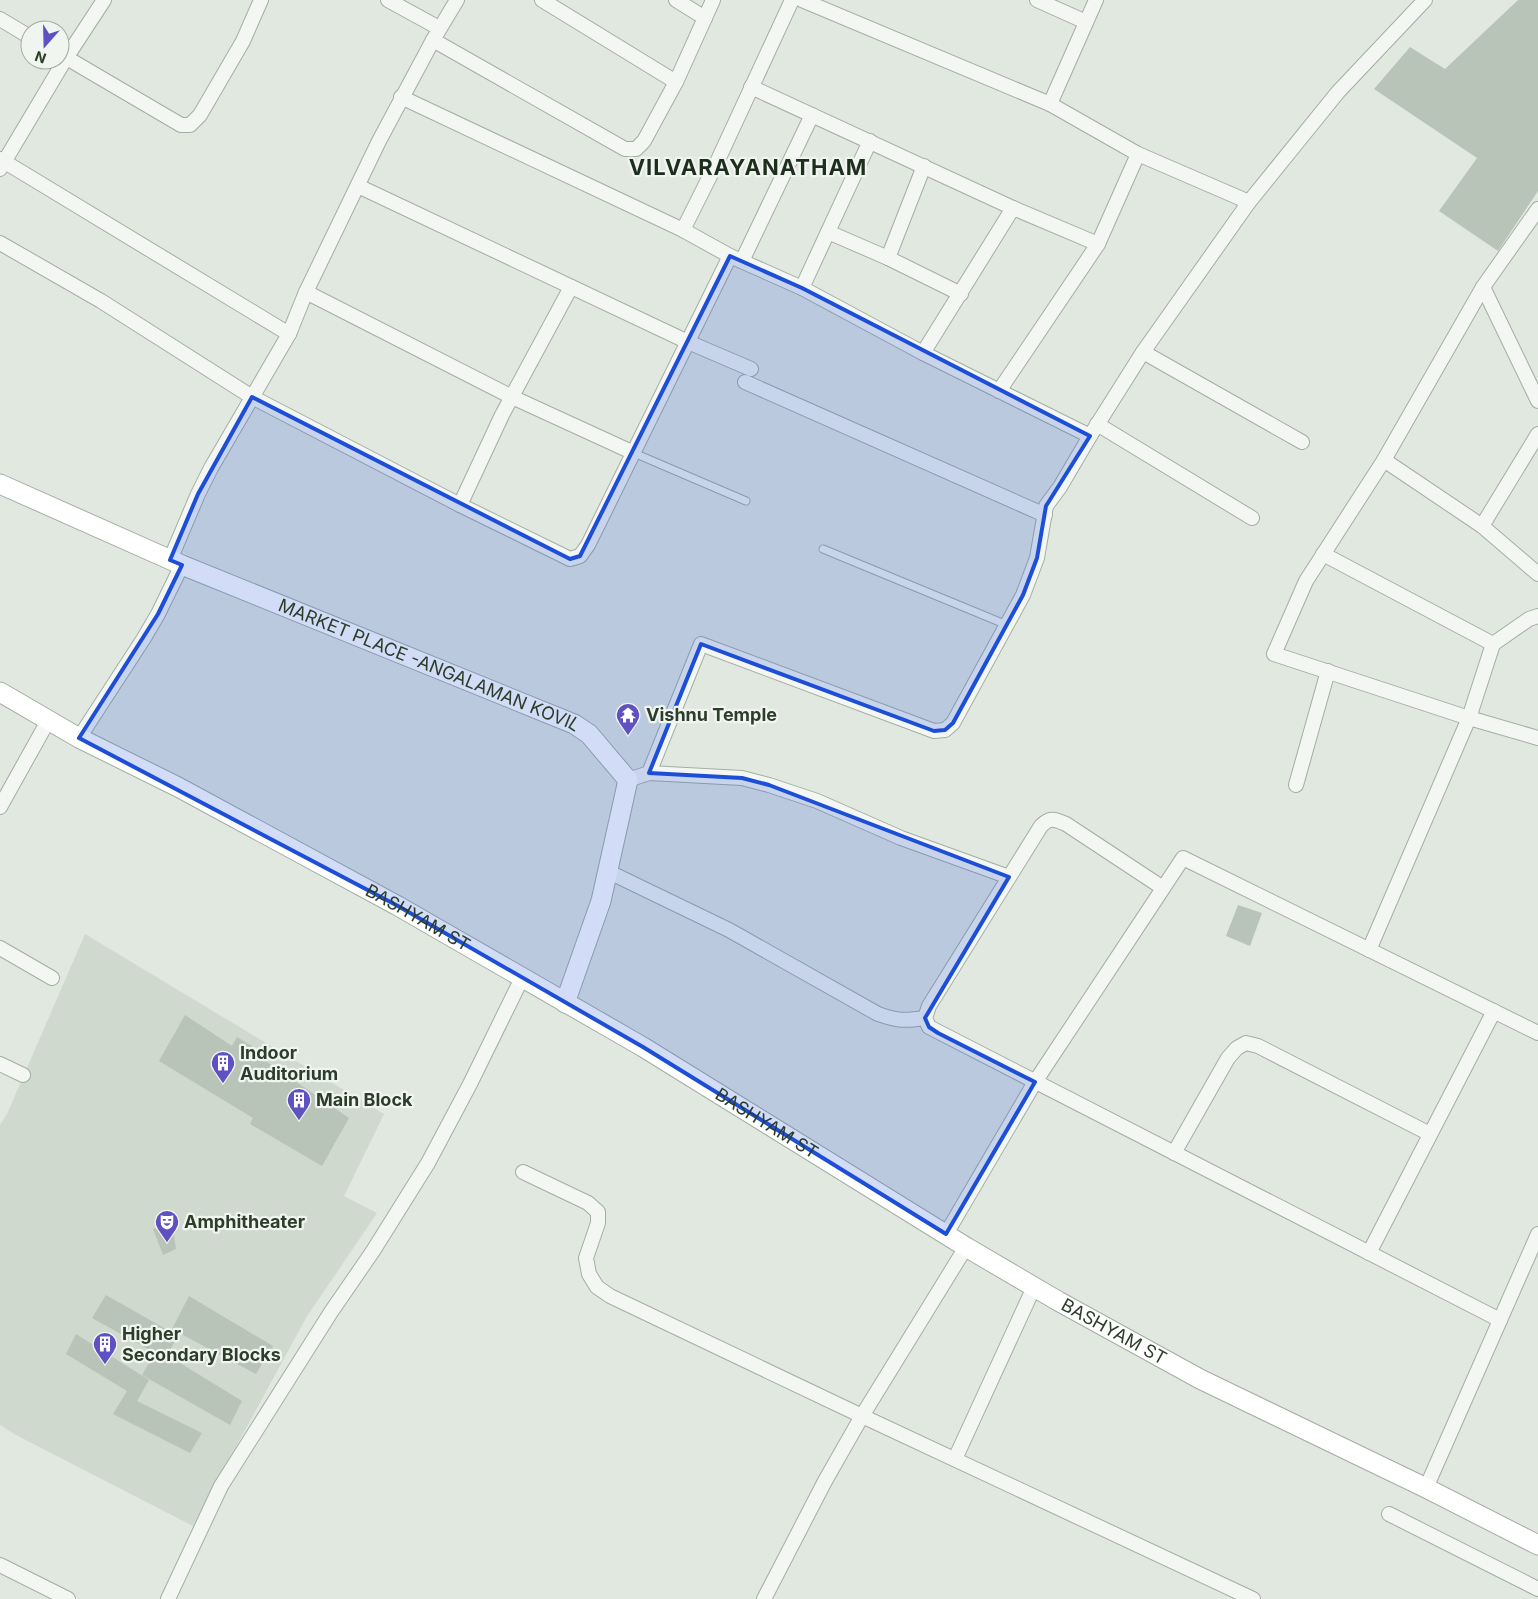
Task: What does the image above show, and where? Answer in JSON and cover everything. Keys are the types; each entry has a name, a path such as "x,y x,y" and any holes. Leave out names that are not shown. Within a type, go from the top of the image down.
{"street":[{"path":"70,46 104,0"},
{"path":"70,60 181,125 190,125 200,115 243,41 261,0"},
{"path":"388,0 436,34 625,149 636,149 644,141 676,82 713,0"},
{"path":"79,738 158,614 206,476 289,334 306,292 401,97 457,0"},
{"path":"542,0 676,82"},
{"path":"676,0 705,18"},
{"path":"682,230 718,160 792,0"},
{"path":"802,0 1050,104 1138,154 1249,202"},
{"path":"1037,0 1086,22"},
{"path":"1050,104 1096,0"},
{"path":"649,773 701,644 934,731 945,730 952,723 1008,625 1022,595 1036,558 1046,506 1060,487 1143,352 1249,202 1338,92 1425,0"},
{"path":"0,20 20,31"},
{"path":"55,70 1,163 289,334"},
{"path":"751,87 1012,208 1098,244"},
{"path":"401,97 682,230 736,259 802,288 923,353 1090,436"},
{"path":"0,243 101,301 252,397 460,504 570,558 580,556 588,545 688,342 736,259 812,114"},
{"path":"802,288 870,141"},
{"path":"1000,391 1098,244 1138,154"},
{"path":"888,258 924,166"},
{"path":"358,186 688,342 751,369"},
{"path":"923,353 1012,208"},
{"path":"1538,209 1483,287 1384,460 1306,581 1274,654 1469,718 1538,738"},
{"path":"828,232 888,258 960,294"},
{"path":"460,504 502,415 571,287"},
{"path":"1483,287 1538,400"},
{"path":"306,292 512,397 634,453"},
{"path":"1143,352 1302,442"},
{"path":"745,382 1045,515"},
{"path":"1097,424 1252,518"},
{"path":"1482,526 1538,434"},
{"path":"1384,460 1482,526 1538,574"},
{"name":"MARKET PLACE -ANGALAMAN KOVIL","path":"0,484 176,562 574,724 588,734 628,780"},
{"path":"1323,554 1493,644"},
{"path":"1369,950 1469,718 1493,644 1529,619 1538,616"},
{"path":"1296,785 1328,672"},
{"name":"BASHYAM ST","path":"0,692 79,738 178,787 398,906 643,1047 1034,1287 1200,1379 1426,1488 1538,1545"},
{"path":"0,807 48,721"},
{"path":"565,1003 601,901 628,780 649,773 742,778 769,785 817,801 901,838 1009,877"},
{"path":"1163,888 1056,819 1047,820 1040,826 929,1006 925,1018 929,1027 1500,1320"},
{"path":"946,1234 1035,1082 1183,858 1538,1033"},
{"path":"609,872 729,930 878,1014 904,1021 925,1018"},
{"path":"0,948 52,978"},
{"path":"168,1599 221,1486 428,1163 470,1084 522,978"},
{"path":"1369,1252 1494,1011"},
{"path":"1174,1153 1228,1058 1237,1048 1246,1043 1258,1046 1430,1134"},
{"path":"0,1064 22,1075"},
{"path":"523,1172 588,1204 598,1212 598,1223 586,1258 589,1274 597,1288 610,1296 1253,1599"},
{"path":"1426,1488 1538,1234"},
{"path":"764,1599 825,1481 862,1416 966,1247"},
{"path":"955,1459 1034,1287"},
{"path":"1389,1514 1538,1589"},
{"path":"0,1565 68,1599"}],"lane":[{"path":"634,453 746,501"},
{"path":"823,549 1008,625"}],"highlighted area":[{"path":"730,256 802,288 1090,436 1046,506 1037,558 1023,595 953,723 945,730 934,731 701,644 649,773 742,778 769,785 1009,877 925,1018 929,1027 938,1033 1035,1082 946,1234 643,1047 398,906 79,738 158,614 182,565 170,560 198,494 252,397 570,559 580,556"}],"shaded area":[{"path":"85,934 384,1114 344,1196 377,1213 306,1318 193,1526 0,1425 0,1125 7,1114"}],"building":[{"path":"1518,0 1538,0 1538,191 1498,251 1439,211 1477,158 1374,89 1410,47 1445,69"},
{"path":"1238,905 1262,913 1250,946 1226,936"},
{"path":"185,1015 232,1046 237,1037 266,1055 264,1060 349,1118 322,1166 250,1124 253,1118 159,1061"},
{"name":"Amphitheater","path":"167,1224 174,1236 176,1249 163,1255 153,1229"},
{"path":"106,1295 178,1336 167,1355 242,1401 230,1425 142,1375 155,1353 92,1318"},
{"path":"189,1296 273,1346 256,1374 172,1329"},
{"path":"76,1334 149,1380 137,1401 202,1433 190,1453 113,1414 127,1391 66,1354"}],"place":[{"name":"Vishnu Temple","path":"628,736"},
{"name":"Indoor Auditorium","path":"223,1084"},
{"name":"Main Block","path":"299,1121"},
{"name":"Amphitheater","path":"167,1243"},
{"name":"Higher Secondary Blocks","path":"105,1365"}],"district":[{"name":"VILVARAYANATHAM","path":"748,167"}]}
